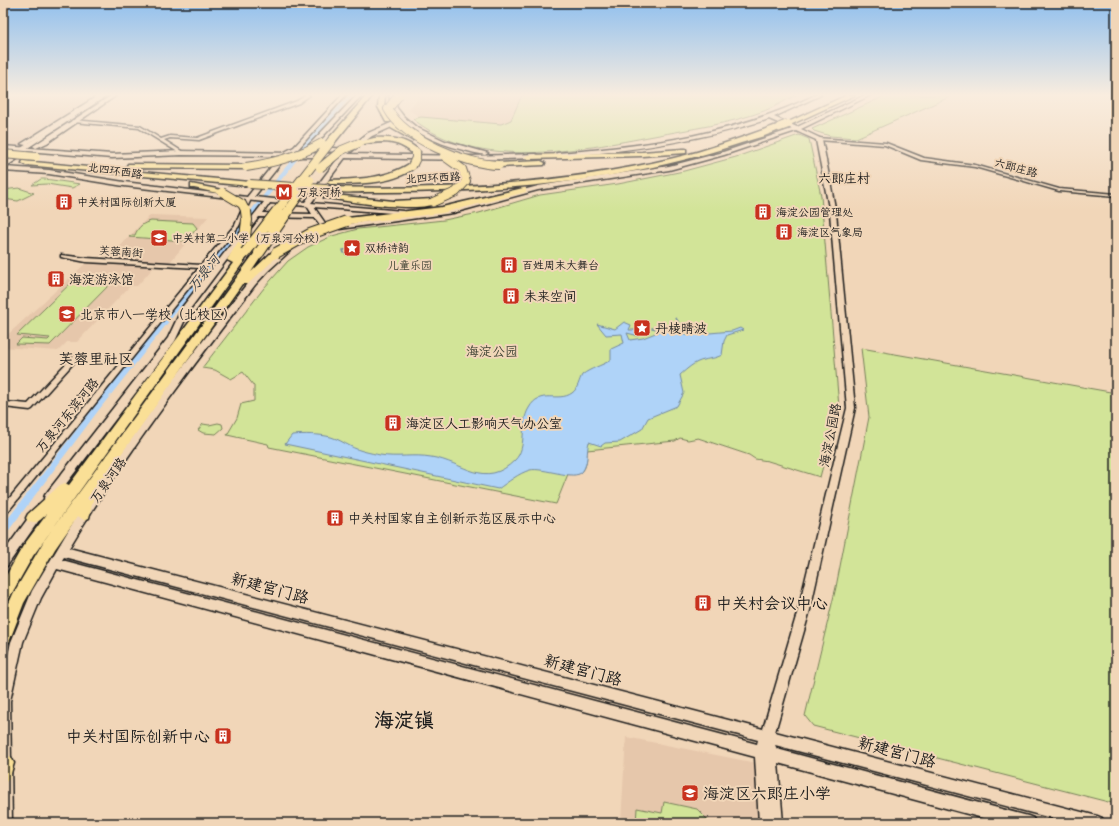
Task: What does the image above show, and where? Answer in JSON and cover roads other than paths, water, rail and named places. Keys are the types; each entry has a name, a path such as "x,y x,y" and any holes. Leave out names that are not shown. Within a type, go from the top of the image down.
{"highway":[{"path":"127,166 246,167 265,164 296,156 322,142 332,134"},
{"name":"万泉河路","path":"3,595 28,551 83,474 245,253 338,134"},
{"name":"万泉河路","path":"3,636 18,599 50,544 259,252 346,134"},
{"path":"322,192 395,204 418,205 434,202 457,193 466,181 462,169 407,134"},
{"path":"415,134 447,152 471,161 499,166 683,151"},
{"name":"北四环西路","path":"3,154 39,154 127,166 330,182 423,183 516,177 629,162 683,151 738,134"},
{"name":"北四环西路","path":"3,160 322,192 422,190 519,184 636,168 690,156 746,134"},
{"path":"320,168 335,154 345,148 359,143 376,140 392,141 408,145 416,152 416,158 412,166 398,174 383,178 330,182"},
{"path":"528,157 642,154"},
{"path":"78,168 125,177 202,187 222,192 234,198 244,207 248,218 245,236 237,251 222,275 172,339"},
{"path":"588,182 636,168"},
{"path":"422,190 484,194 538,188"},
{"path":"213,317 258,269 276,253 299,238 316,230 347,221 417,214 460,206 511,192"},
{"path":"33,518 83,474"},
{"path":"84,514 90,487"}],"main road":[{"path":"29,148 50,134"},
{"path":"21,150 36,146 55,134"}],"street":[{"path":"3,168 29,148 24,144 41,134"},
{"path":"151,134 181,153"},
{"path":"161,140 170,137 197,139 212,134"},
{"path":"250,199 286,155 296,148 309,134"},
{"path":"308,149 323,134"},
{"path":"370,134 347,150 308,203 327,230 366,222 453,211 538,188 588,182 677,166 722,154 783,134"},
{"path":"427,134 443,143 488,154 528,157"},
{"name":"北四环西路","path":"29,148 39,154 112,156 181,153 308,156 528,157 585,153 647,145 705,134"},
{"path":"807,134 819,139"},
{"name":"六郎庄路","path":"819,139 879,143 894,146 922,159 975,166 1059,190 1116,194"},
{"name":"海淀公园路","path":"766,735 772,722 804,610 851,408 833,213 819,139"},
{"path":"3,148 21,150"},
{"path":"286,155 308,149 347,150"},
{"path":"3,160 21,150"},
{"path":"12,170 39,154"},
{"name":"北四环西路","path":"3,168 12,170 49,172 124,184 250,199 308,203 378,212 417,214"},
{"name":"万泉河东滨河路","path":"3,512 237,226 250,199"},
{"path":"3,562 33,518 172,339 186,308 269,200"},
{"path":"258,215 316,216"},
{"name":"万泉河路","path":"5,823 4,701 17,642 36,595 84,514 176,382 252,283 265,269 294,245 327,230"},
{"name":"芙蓉南街","path":"63,256 86,260 202,267"},
{"path":"4,405 30,407 76,357"},
{"name":"新建宫门路","path":"61,551 766,735 1096,823"},
{"path":"54,563 1028,823"},
{"path":"766,735 766,823"},
{"path":"766,752 776,823"}],"water":[{"path":"624,322 631,325 629,330 641,330 639,336 627,333 630,340 643,338 663,330 664,325 687,335 732,331 740,328 743,330 727,335 724,341 722,355 697,362 680,375 684,393 677,406 648,418 642,429 620,442 605,443 601,446 589,442 586,465 582,472 578,474 565,475 542,470 530,470 518,475 498,489 285,444 292,435 321,435 334,438 357,449 386,456 431,457 474,472 484,474 494,473 504,469 519,455 523,442 524,421 533,402 544,397 561,397 572,393 577,387 582,375 611,360 611,349 624,343 622,334 606,335 597,324 615,329"}],"waterway":[{"name":"万泉河","path":"3,531 96,409 316,134"},
{"path":"349,255 344,253 343,250 353,249"},
{"path":"676,318 680,325"},
{"path":"652,328 658,329"},
{"path":"688,330 707,328"}],"place":[{"name":"万泉河桥","path":"284,192"},
{"name":"中关村国际创新大厦","path":"64,202"},
{"name":"海淀公园管理处","path":"763,212"},
{"name":"海淀区气象局","path":"784,232"},
{"name":"中关村第二小学（万泉河分校）","path":"159,238"},
{"name":"双桥诗韵","path":"352,248"},
{"name":"百姓周末大舞台","path":"509,265"},
{"name":"海淀游泳馆","path":"56,279"},
{"name":"未来空间","path":"511,296"},
{"name":"北京市八一学校（北校区）","path":"67,314"},
{"name":"丹棱晴波","path":"642,328"},
{"name":"海淀区人工影响天气办公室","path":"393,423"},
{"name":"中关村国家自主创新示范区展示中心","path":"335,518"},
{"name":"中关村会议中心","path":"703,603"},
{"name":"中关村国际创新中心","path":"223,736"},
{"name":"海淀区六郎庄小学","path":"690,793"}],"district":[{"name":"六郎庄村","path":"844,178"},
{"name":"芙蓉里社区","path":"96,359"},
{"name":"海淀镇","path":"404,720"}],"park label":[{"name":"儿童乐园","path":"410,265"},
{"name":"海淀公园","path":"492,351"}]}
